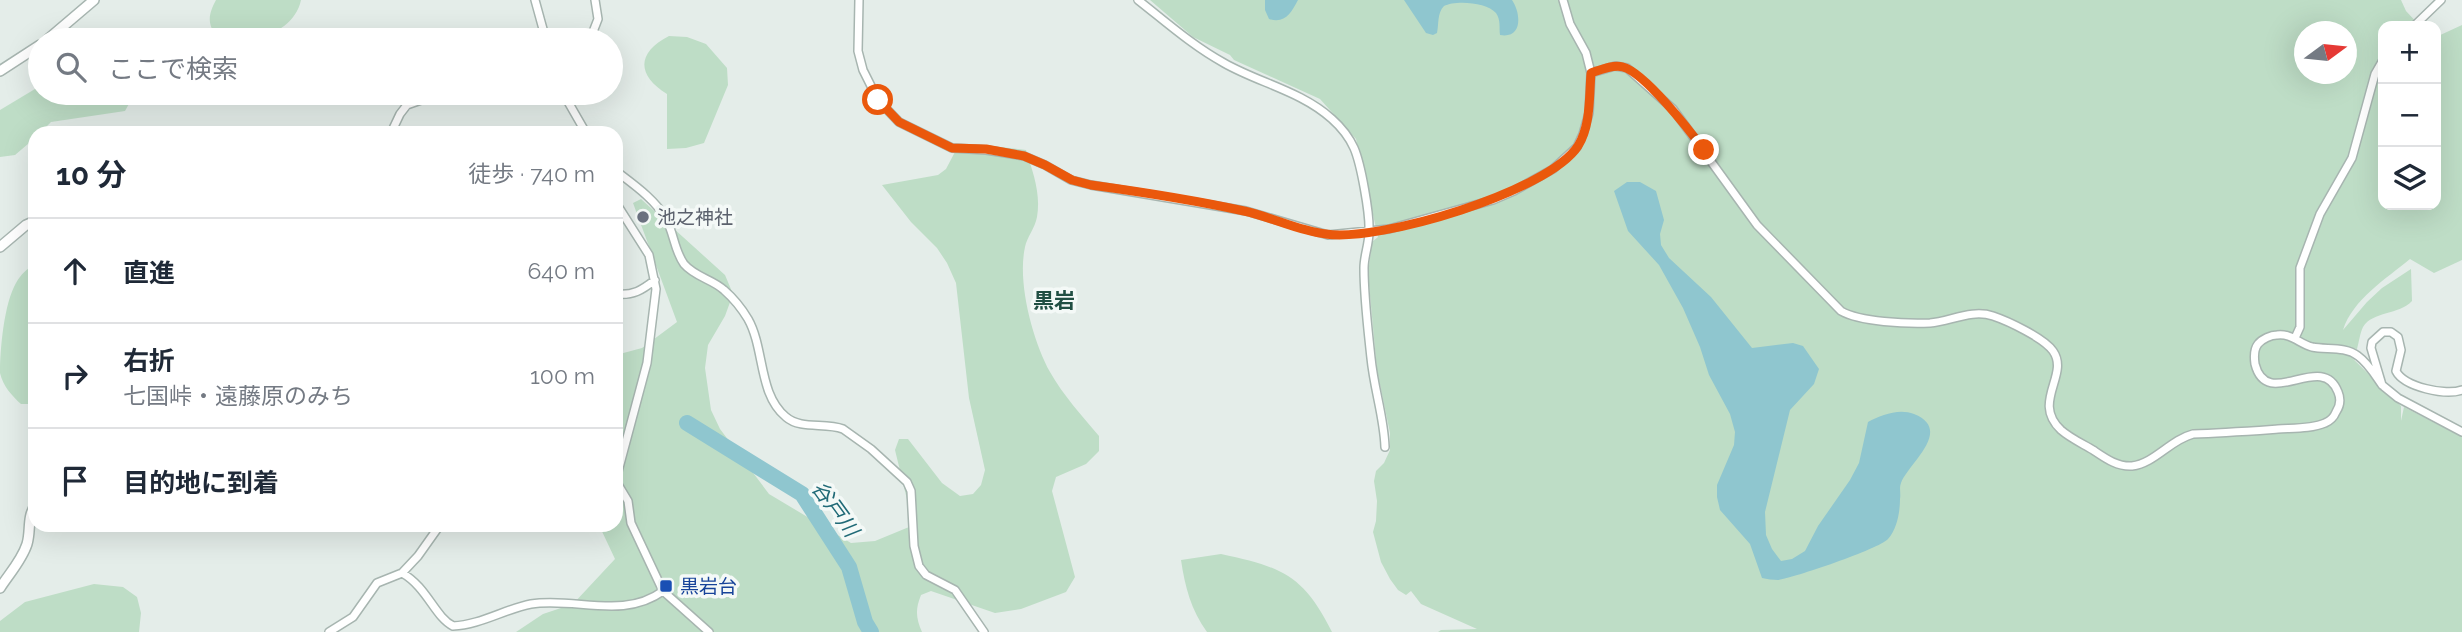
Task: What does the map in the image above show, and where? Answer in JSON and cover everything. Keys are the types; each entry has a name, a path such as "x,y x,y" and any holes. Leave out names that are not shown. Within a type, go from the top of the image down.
{"street":[{"path":"61,28 94,0"},
{"path":"535,0 542,28"},
{"path":"594,28 598,19 595,0"},
{"path":"859,0 858,51 863,70 873,92 899,122 952,148 986,149 1024,156 1072,180 1246,211 1328,235 1390,229 1493,200 1553,169 1577,147 1589,113 1591,73 1586,53 1570,24 1563,0"},
{"path":"1139,0 1195,46 1249,75 1298,96 1329,117 1343,130 1354,148 1369,232 1364,281 1371,362 1384,423 1385,447"},
{"path":"2419,21 2441,0"},
{"path":"0,71 28,53"},
{"path":"1591,73 1615,66 1627,68 1673,109 1757,225 1841,311 1851,317 1931,323 1986,314 2046,343 2057,358 2057,369 2049,394 2049,408 2055,422 2062,431 2114,464 2141,464 2180,438 2193,434 2304,427 2328,422 2339,406 2340,397 2332,381 2315,376 2279,384 2269,382 2260,375 2254,354 2258,344 2267,337 2280,334 2295,338 2311,347 2339,349 2355,354 2382,385 2398,398 2462,432"},
{"path":"2295,338 2300,327 2300,268 2320,214 2352,158 2378,69"},
{"path":"394,126 407,105"},
{"path":"571,105 582,126"},
{"path":"623,176 665,216 682,262 696,275 723,289 747,317 757,341 772,401 784,416 800,424 833,425 843,429 902,475 911,491 914,546 919,566 926,575 955,590 984,632"},
{"path":"623,214 647,251 655,280 647,363 623,454"},
{"path":"0,247 28,224"},
{"path":"623,295 641,291 655,280"},
{"path":"2382,385 2371,348 2372,342 2383,332 2391,332 2401,342 2396,371 2404,381 2444,393 2462,390"},
{"path":"623,492 628,501 631,523 663,592 709,632"},
{"path":"0,588 23,554 29,532"},
{"path":"329,632 353,617 377,583 402,573 435,532"},
{"path":"402,573 419,585 445,621 453,626 532,604 629,606 650,600 663,592"}],"green space":[{"path":"216,0 301,0 297,12 280,28 212,28 211,10"},
{"path":"1150,0 2401,0 2415,21 2378,21 2378,210 2441,210 2441,35 2462,25 2462,260 2434,273 2410,259 2362,299 2343,330 2382,288 2411,269 2412,301 2400,309 2379,315 2367,322 2362,329 2357,349 2340,346 2401,406 2401,421 2404,407 2462,437 2462,632 1438,632 1477,629 1421,604 1411,591 1406,595 1398,590 1381,562 1373,532 1377,501 1374,481 1376,471 1384,463 1390,450 1390,433 1377,370 1368,274 1372,242 1378,237 1356,139 1320,99 1234,60 1230,55 1193,37"},
{"path":"669,36 687,37 706,44 727,68 728,85 704,143 686,148 667,149 667,94 650,79 644,64 651,49"},
{"path":"28,93 28,105 128,105 125,111 51,122 47,126 28,126 28,144 15,155 0,157 0,110"},
{"path":"975,144 1026,150 1038,200 1037,217 1026,243 1023,261 1028,311 1050,372 1099,436 1099,451 1086,464 1056,477 1052,491 1075,577 1066,592 1021,609 995,613 931,591 921,595 918,605 917,618 922,632 516,632 543,614 573,604 615,559 602,532 623,532 623,353 642,348 677,322 633,203 641,199 725,275 733,294 725,316 708,345 705,368 711,410 720,429 769,494 851,543 875,541 909,527 912,520 895,450 899,439 908,439 942,483 960,496 973,494 981,485 985,470 969,398 956,283 937,248 911,222 882,185 938,175 946,169 956,150"},
{"path":"27,270 28,404 21,404 8,390 0,373 6,314 16,283"},
{"path":"1221,554 1260,564 1288,576 1311,597 1332,632 1207,632 1190,598 1181,560"},
{"path":"94,584 123,587 137,597 141,613 139,632 0,632 0,621 25,602"}],"water":[{"path":"1265,0 1298,0 1287,16 1275,20 1269,19"},
{"path":"1404,0 1512,0 1518,24 1513,33 1500,35 1499,18 1492,9 1478,4 1456,3 1444,6 1439,15 1437,33 1433,35 1426,33"},
{"path":"1627,182 1640,182 1656,191 1664,220 1660,234 1661,245 1669,258 1711,297 1752,348 1793,343 1803,346 1819,369 1814,384 1790,410 1765,512 1766,535 1772,549 1781,561 1792,559 1805,551 1859,463 1868,422 1896,412 1908,412 1925,421 1930,429 1929,438 1901,483 1897,520 1888,539 1853,556 1800,574 1778,580 1762,578 1750,544 1720,510 1717,497 1717,485 1734,445 1735,432 1730,414 1709,375 1683,308 1659,265 1628,231 1614,191"}],"waterway":[{"name":"谷戸川","path":"687,423 802,494 849,567 865,622 871,632"}],"place":[{"name":"池之神社","path":"643,217"},
{"name":"黒岩台","path":"666,586"}],"district":[{"name":"黒岩","path":"1054,301"}],"route":[{"path":"878,100 899,122 952,148 986,149 1024,156 1072,180 1091,185 1246,211 1328,235 1390,229 1493,200 1533,181 1553,169 1577,147 1589,113 1591,73 1615,66 1627,68 1673,109 1704,150"}]}
